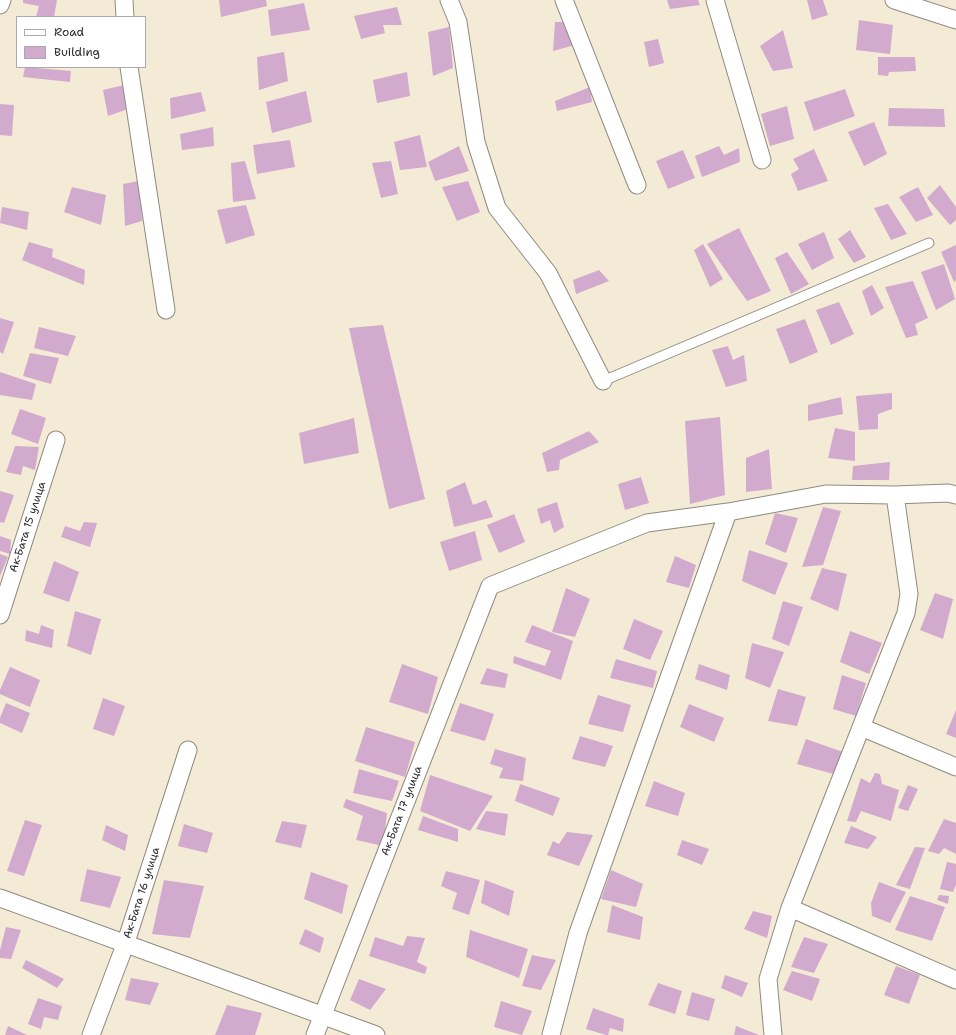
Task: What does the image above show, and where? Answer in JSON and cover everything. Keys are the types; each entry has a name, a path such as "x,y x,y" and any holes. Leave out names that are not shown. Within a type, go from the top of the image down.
{"street":[{"path":"0,5 2,0"},
{"path":"124,0 125,16"},
{"path":"449,0 458,22 476,142 497,208 548,273 603,381"},
{"path":"564,0 638,185"},
{"path":"715,0 762,160"},
{"path":"894,0 956,20"},
{"path":"129,68 166,310"},
{"name":"Ак-Бата 15 улица","path":"0,615 56,440"},
{"path":"551,1035 578,933 728,512 826,494 895,495 948,493 956,495"},
{"path":"773,1035 768,979 790,908 906,613 909,594 895,495"},
{"name":"Ак-Бата 17 улица","path":"315,1035 490,586 647,523 728,512"},
{"path":"861,727 956,768"},
{"name":"Ак-Бата 16 улица","path":"91,1035 125,945 188,750"},
{"path":"0,898 125,945 322,1014 376,1035"},
{"path":"790,908 956,980"}],"lane":[{"path":"603,381 929,244"}],"building":[{"path":"23,0 57,0 54,16 36,16 39,6 23,3"},
{"path":"219,0 266,0 267,6 221,17"},
{"path":"667,0 698,0 700,5 670,9"},
{"path":"807,0 823,0 828,15 812,20"},
{"path":"304,3 310,30 271,36 268,10"},
{"path":"397,7 402,25 383,25 385,33 361,39 354,16"},
{"path":"859,20 893,25 890,54 856,50"},
{"path":"555,22 568,22 575,45 553,51"},
{"path":"449,27 453,68 433,76 428,32"},
{"path":"783,30 793,68 773,71 760,46"},
{"path":"658,39 664,63 649,67 644,42"},
{"path":"284,52 288,81 259,90 257,57"},
{"path":"878,57 915,57 916,71 889,72 888,76 878,75"},
{"path":"25,68 71,71 70,82 23,77"},
{"path":"407,72 410,96 377,103 373,80"},
{"path":"124,85 128,109 108,116 103,90"},
{"path":"590,87 592,102 557,111 555,101"},
{"path":"845,89 855,116 814,131 804,102"},
{"path":"306,91 312,122 272,133 266,102"},
{"path":"201,92 206,111 171,119 170,98"},
{"path":"0,104 14,105 12,136 0,135"},
{"path":"787,106 794,139 770,146 761,114"},
{"path":"889,108 944,109 945,127 888,126"},
{"path":"874,122 887,154 864,166 848,132"},
{"path":"213,127 214,146 182,150 180,134"},
{"path":"420,135 427,167 400,170 394,142"},
{"path":"290,140 295,167 257,174 253,145"},
{"path":"459,146 469,171 435,181 428,162"},
{"path":"719,146 724,155 739,148 740,162 702,177 695,156"},
{"path":"814,149 828,181 798,191 791,174 799,169 793,159"},
{"path":"683,150 695,178 668,189 656,161"},
{"path":"245,161 256,199 233,202 231,163"},
{"path":"391,161 398,194 381,198 372,163"},
{"path":"139,181 142,221 125,226 123,184"},
{"path":"468,181 480,212 457,221 442,187"},
{"path":"940,185 956,207 956,220 950,225 927,198"},
{"path":"72,187 106,195 101,225 64,212"},
{"path":"918,187 933,215 916,222 899,197"},
{"path":"888,204 907,234 891,240 874,208"},
{"path":"246,205 255,235 226,244 217,210"},
{"path":"2,207 29,212 27,230 0,223"},
{"path":"739,228 771,291 747,301 707,244"},
{"path":"850,230 866,257 854,263 838,239"},
{"path":"824,232 834,258 812,270 798,244"},
{"path":"29,242 53,249 52,257 85,270 84,285 22,260"},
{"path":"703,244 723,279 710,287 694,250"},
{"path":"956,245 956,280 954,282 941,252"},
{"path":"787,252 809,284 791,294 775,258"},
{"path":"944,264 955,299 936,310 921,272"},
{"path":"599,270 609,281 576,294 573,280"},
{"path":"913,281 928,318 915,324 918,335 906,338 885,287"},
{"path":"872,285 884,308 871,316 862,291"},
{"path":"839,302 854,334 831,345 816,310"},
{"path":"0,318 14,322 3,354 0,352"},
{"path":"805,319 818,352 790,364 776,329"},
{"path":"383,325 425,499 389,509 349,328"},
{"path":"39,327 76,336 68,356 34,348"},
{"path":"728,346 733,360 744,355 747,381 726,387 712,350"},
{"path":"30,353 59,358 51,384 23,376"},
{"path":"0,372 36,384 32,400 0,395"},
{"path":"892,393 892,409 878,414 878,429 859,430 856,396"},
{"path":"841,397 843,414 808,421 808,405"},
{"path":"20,409 46,418 38,444 11,434"},
{"path":"720,417 725,495 690,504 685,421"},
{"path":"354,418 359,453 304,464 299,433"},
{"path":"835,428 855,432 855,461 828,458"},
{"path":"589,431 599,442 560,460 559,470 547,472 542,453"},
{"path":"15,446 39,447 35,470 23,466 21,475 6,472"},
{"path":"769,449 772,489 746,492 746,458"},
{"path":"890,462 889,480 852,480 853,466"},
{"path":"641,477 649,503 625,510 618,484"},
{"path":"465,482 473,505 486,500 493,517 454,527 446,491"},
{"path":"0,491 14,495 4,523 0,522"},
{"path":"557,502 564,527 554,533 550,520 541,524 537,509"},
{"path":"823,507 841,511 823,565 802,567"},
{"path":"775,513 798,518 786,553 765,544"},
{"path":"514,514 525,542 499,553 487,525"},
{"path":"84,522 97,523 90,547 61,537 65,526 80,531"},
{"path":"475,531 482,560 449,571 440,542"},
{"path":"0,536 11,540 10,554 0,551"},
{"path":"749,550 788,563 775,595 742,581"},
{"path":"0,554 8,557 0,576"},
{"path":"675,556 696,565 689,588 666,582"},
{"path":"54,561 79,572 69,602 43,593"},
{"path":"822,568 847,574 838,611 810,599"},
{"path":"566,588 590,599 575,637 552,632"},
{"path":"935,593 953,599 943,639 920,630"},
{"path":"783,601 803,607 789,646 772,639"},
{"path":"75,611 101,619 91,655 67,646"},
{"path":"634,619 663,631 650,660 623,649"},
{"path":"41,625 54,630 52,648 25,641 26,630 39,634"},
{"path":"532,625 573,641 561,680 513,663 514,656 545,666 551,651 525,642"},
{"path":"850,631 882,643 869,674 840,662"},
{"path":"752,643 784,652 770,688 745,678"},
{"path":"616,659 657,671 653,688 610,678"},
{"path":"402,664 438,677 428,714 389,702"},
{"path":"699,664 730,675 727,690 695,679"},
{"path":"10,667 40,680 30,707 0,694 0,690"},
{"path":"487,668 508,674 505,688 480,684"},
{"path":"842,675 866,683 856,716 833,709"},
{"path":"778,689 806,697 797,726 768,721"},
{"path":"598,695 631,705 623,732 588,724"},
{"path":"103,698 125,706 114,736 93,729"},
{"path":"6,703 30,713 22,733 0,723 0,718"},
{"path":"460,703 494,714 485,741 450,731"},
{"path":"689,704 724,718 714,742 680,727"},
{"path":"956,710 956,738 946,734"},
{"path":"366,727 415,742 405,777 355,761"},
{"path":"580,736 613,746 605,767 572,759"},
{"path":"806,739 843,752 837,775 797,764"},
{"path":"495,749 526,758 523,781 499,778 503,768 490,764"},
{"path":"359,769 399,781 392,801 353,793"},
{"path":"875,773 880,774 882,784 899,790 891,821 861,811 856,822 847,821 861,778 870,783"},
{"path":"430,775 493,796 470,831 420,811"},
{"path":"654,781 685,793 678,816 645,806"},
{"path":"520,784 560,798 553,816 515,801"},
{"path":"908,785 918,789 908,811 898,808"},
{"path":"346,799 387,813 383,846 356,840 363,816 343,807"},
{"path":"486,811 508,814 505,836 476,829"},
{"path":"423,816 458,829 458,842 418,830"},
{"path":"944,819 956,823 956,854 944,848 939,854 928,851"},
{"path":"25,820 42,825 24,876 7,871"},
{"path":"282,821 307,825 301,848 275,842"},
{"path":"184,824 213,833 207,853 178,846"},
{"path":"106,825 128,835 125,851 102,840"},
{"path":"851,826 877,837 868,849 844,843"},
{"path":"567,832 593,835 579,866 547,855 553,841 559,844"},
{"path":"682,840 709,849 702,865 677,855"},
{"path":"915,847 925,848 910,889 896,885"},
{"path":"947,862 956,864 956,885 953,892 940,889"},
{"path":"87,869 121,877 110,908 80,901"},
{"path":"611,870 643,884 636,907 601,899"},
{"path":"446,871 480,880 469,915 452,909 457,893 441,886"},
{"path":"311,872 348,885 342,914 304,899"},
{"path":"164,880 204,886 190,938 152,934"},
{"path":"485,880 514,891 509,916 481,903"},
{"path":"879,882 906,892 890,923 872,916 871,903"},
{"path":"939,895 949,896 948,904 937,900"},
{"path":"910,896 945,907 932,941 895,930"},
{"path":"612,905 643,917 640,940 607,932"},
{"path":"753,911 772,916 767,938 744,929"},
{"path":"6,927 21,930 11,959 0,958 0,950"},
{"path":"305,929 324,938 320,953 299,944"},
{"path":"470,930 528,949 519,978 466,957"},
{"path":"407,936 425,938 417,962 427,967 425,974 369,956 375,937 403,946"},
{"path":"804,937 828,944 814,973 791,967"},
{"path":"532,955 556,960 541,990 522,986"},
{"path":"26,960 64,979 57,988 22,968"},
{"path":"896,966 920,975 909,1004 884,995"},
{"path":"792,971 820,979 812,1001 783,990"},
{"path":"725,975 748,983 742,997 721,988"},
{"path":"131,978 159,983 150,1005 125,1000"},
{"path":"359,979 386,989 370,1010 350,1000"},
{"path":"658,983 682,991 675,1014 648,1005"},
{"path":"692,992 715,999 709,1021 686,1015"},
{"path":"38,998 62,1006 58,1020 44,1017 41,1029 28,1024"},
{"path":"501,1001 532,1011 522,1035 494,1027"},
{"path":"227,1005 262,1013 255,1035 215,1035"},
{"path":"593,1008 624,1019 623,1032 610,1028 608,1035 606,1035 586,1029"},
{"path":"8,1026 27,1035 5,1035"},
{"path":"736,1026 759,1035 734,1035"}]}
